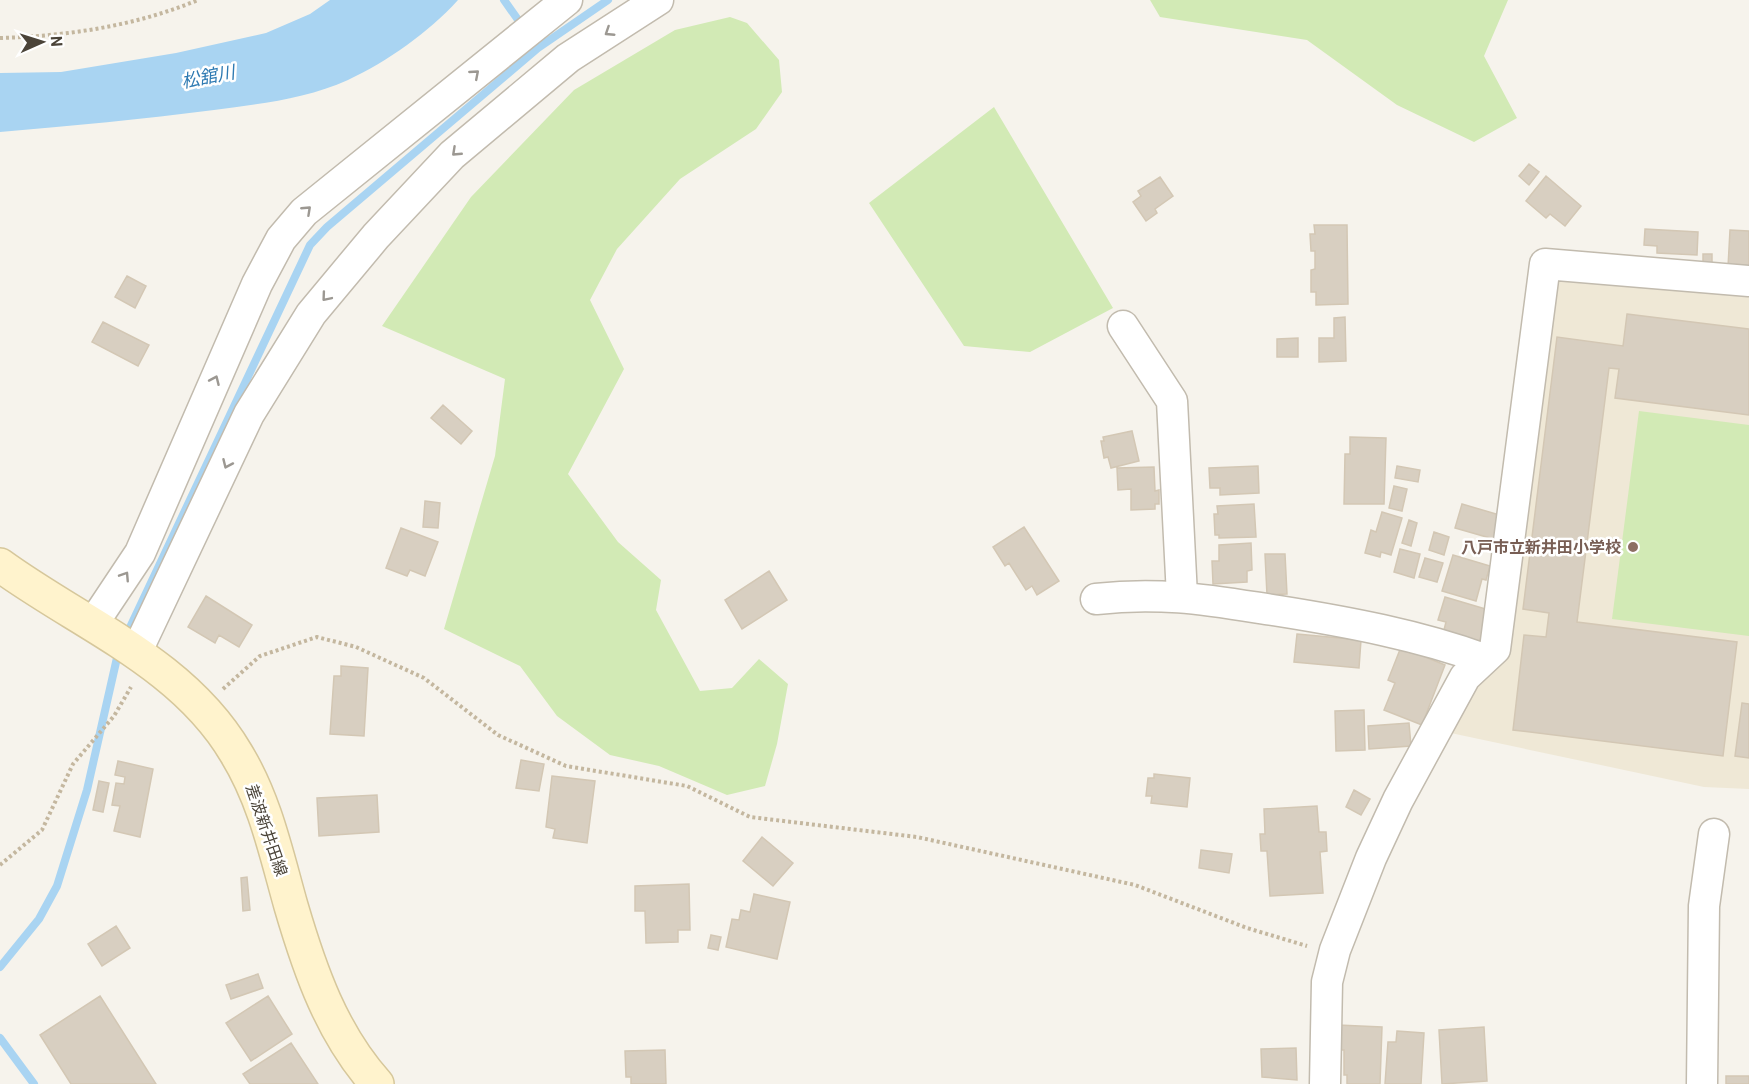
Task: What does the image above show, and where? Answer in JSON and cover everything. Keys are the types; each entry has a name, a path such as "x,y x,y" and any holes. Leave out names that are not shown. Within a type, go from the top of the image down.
{"main road":[{"name":"差波新井田線","path":"0,565 142,657 181,686 205,710 236,752 255,790 274,840 294,916 329,1016 357,1061 377,1084"}],"street":[{"path":"92,625 140,553 257,284 281,239 304,212 567,0"},
{"path":"142,657 249,414 311,314 376,236 452,155 568,58 658,0"},
{"path":"1325,1084 1328,982 1335,950 1371,858 1398,800 1465,677 1495,649 1545,264 1749,281"},
{"path":"1123,326 1172,401 1182,596"},
{"path":"1096,599 1137,594 1182,596 1378,629 1484,659"},
{"path":"1702,1084 1704,906 1714,834"}],"path":[{"path":"0,38 57,36 134,22 198,0"},
{"path":"205,710 219,693 260,656 317,637 356,647 424,678 498,735 566,766 687,786 750,817 917,837 1135,885 1293,943 1335,950"},
{"path":"0,864 42,830 72,764 114,716 142,657"}],"shaded area":[{"name":"八戸市立新井田小学校","path":"1568,273 1749,289 1749,789 1704,787 1446,732 1473,681 1502,653 1549,288"}],"green space":[{"path":"1150,0 1508,0 1484,56 1517,118 1474,142 1397,105 1307,40 1160,17"},
{"path":"730,17 747,23 779,60 782,92 756,129 680,179 617,249 590,300 624,369 568,474 618,542 661,580 656,610 700,691 732,688 759,659 788,684 777,744 765,786 727,795 659,766 610,755 557,716 520,666 444,629 495,456 505,379 382,326 471,197 574,90 675,30"},
{"path":"994,107 1113,308 1030,352 964,346 869,203"},
{"path":"1639,411 1749,425 1749,636 1612,619"}],"water":[{"name":"松舘川","path":"330,0 458,0 421,35 392,55 348,80 316,92 282,100 214,110 0,132 0,73 61,72 176,53 266,33 310,14"}],"building":[{"path":"1529,164 1539,172 1529,185 1519,176"},
{"path":"1546,176 1581,206 1565,226 1550,214 1546,218 1526,201"},
{"path":"1160,177 1173,196 1155,209 1157,213 1146,221 1133,202 1141,196 1138,191"},
{"path":"1314,225 1347,225 1348,304 1316,305 1316,292 1311,292 1311,270 1315,269 1315,251 1311,251 1310,234 1315,234"},
{"path":"1645,229 1698,232 1697,255 1657,253 1657,246 1644,245"},
{"path":"1730,230 1749,231 1749,268 1728,267"},
{"path":"1703,254 1712,254 1712,265 1703,264"},
{"path":"127,276 146,286 135,308 115,297"},
{"path":"1627,314 1749,329 1749,415 1615,398 1619,369 1609,368 1577,622 1737,642 1723,756 1513,730 1524,635 1546,637 1549,613 1523,609 1557,337 1623,346"},
{"path":"1345,317 1346,361 1319,362 1319,338 1334,338 1334,318"},
{"path":"103,322 149,345 138,366 92,342"},
{"path":"1298,338 1298,357 1277,357 1277,339"},
{"path":"443,405 472,431 461,444 431,418"},
{"path":"1132,431 1139,461 1111,468 1108,457 1104,458 1101,441 1104,441 1103,437"},
{"path":"1350,437 1386,438 1384,504 1344,504 1345,454 1350,454"},
{"path":"1258,466 1259,493 1220,495 1220,488 1210,488 1209,468"},
{"path":"1397,466 1420,470 1418,482 1395,478"},
{"path":"1154,467 1155,491 1159,490 1159,504 1155,504 1155,509 1131,510 1131,489 1118,490 1117,468"},
{"path":"1394,486 1407,489 1402,511 1389,508"},
{"path":"425,501 440,503 438,528 423,527"},
{"path":"1254,504 1256,537 1219,538 1219,535 1215,535 1214,514 1218,514 1217,506"},
{"path":"1462,504 1503,516 1497,540 1455,528"},
{"path":"1382,512 1402,518 1391,555 1381,552 1380,557 1365,553 1371,530 1376,532"},
{"path":"1409,520 1417,523 1411,546 1402,543"},
{"path":"1024,527 1059,581 1037,595 1032,586 1026,590 1009,563 1005,566 993,547"},
{"path":"401,528 438,542 425,576 410,570 407,576 386,568"},
{"path":"1434,532 1449,537 1444,555 1429,550"},
{"path":"1251,543 1252,570 1247,571 1247,582 1213,584 1212,561 1219,561 1219,545"},
{"path":"1400,549 1420,554 1414,578 1394,572"},
{"path":"1265,554 1285,554 1287,594 1267,595"},
{"path":"1453,555 1490,566 1486,580 1482,579 1476,601 1442,591"},
{"path":"1425,558 1443,563 1437,582 1419,577"},
{"path":"769,571 787,600 742,629 725,600"},
{"path":"206,596 252,625 239,647 219,635 215,643 188,627"},
{"path":"1445,597 1489,610 1479,644 1443,634 1446,622 1438,620"},
{"path":"1297,634 1361,640 1359,668 1294,662"},
{"path":"1401,647 1445,665 1422,725 1384,710 1395,683 1388,680"},
{"path":"341,666 368,668 364,736 330,734 334,676 341,676"},
{"path":"1742,703 1749,704 1749,758 1735,756"},
{"path":"1364,710 1365,750 1336,751 1335,711"},
{"path":"1409,723 1411,746 1369,749 1368,726"},
{"path":"521,760 544,764 539,791 516,788"},
{"path":"118,761 153,769 140,837 114,831 120,806 112,805 116,783 124,784 125,777 115,775"},
{"path":"1154,774 1190,778 1187,807 1151,803 1152,796 1146,796 1148,778 1154,778"},
{"path":"552,776 595,781 587,843 553,838 555,829 546,827"},
{"path":"99,781 109,783 103,812 93,810"},
{"path":"1354,790 1370,799 1361,815 1346,807"},
{"path":"377,795 379,832 319,836 317,798"},
{"path":"1317,806 1319,832 1326,832 1327,851 1320,852 1323,893 1270,896 1267,851 1261,851 1260,834 1265,834 1264,809"},
{"path":"762,837 793,863 773,886 743,861"},
{"path":"1201,850 1232,854 1229,873 1199,868"},
{"path":"247,877 250,910 243,911 241,878"},
{"path":"689,884 690,930 678,930 678,942 646,943 645,911 635,911 635,886"},
{"path":"754,894 790,902 777,959 726,947 732,919 739,920 741,910 750,912"},
{"path":"116,926 130,948 102,966 88,944"},
{"path":"711,935 721,937 718,950 708,948"},
{"path":"258,974 263,988 231,999 226,985"},
{"path":"100,996 156,1084 71,1084 40,1035"},
{"path":"268,996 292,1034 251,1061 226,1023"},
{"path":"1338,1025 1382,1027 1380,1084 1347,1084 1347,1075 1344,1075 1344,1050 1337,1050"},
{"path":"1484,1027 1487,1081 1442,1084 1439,1030"},
{"path":"1397,1031 1424,1033 1421,1084 1385,1084 1388,1042 1396,1042"},
{"path":"291,1043 318,1084 250,1084 243,1074"},
{"path":"1296,1048 1297,1080 1262,1077 1261,1049"},
{"path":"665,1050 666,1084 631,1084 631,1077 626,1077 625,1051"},
{"path":"1726,1076 1749,1076 1749,1084 1726,1084"}],"waterway":[{"path":"125,638 310,245 327,227 538,48 504,0"},
{"path":"538,48 608,0"},
{"path":"0,967 39,919 57,886 87,790 119,649"},
{"path":"0,1038 34,1084"}],"place":[{"name":"八戸市立新井田小学校","path":"1633,547"}]}
